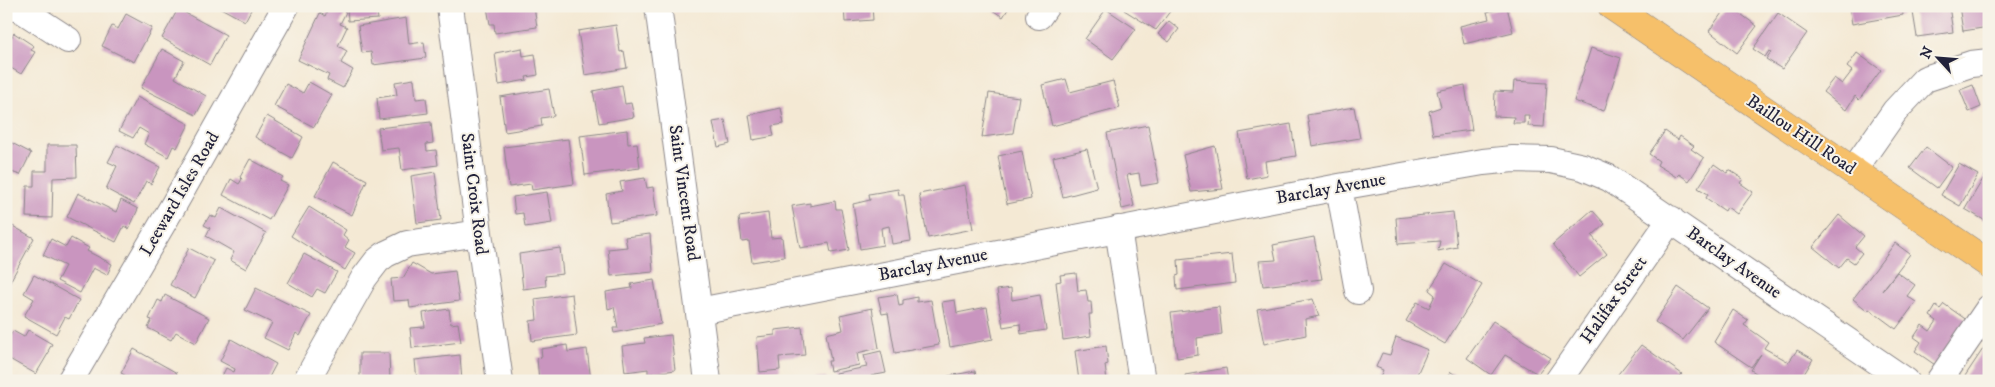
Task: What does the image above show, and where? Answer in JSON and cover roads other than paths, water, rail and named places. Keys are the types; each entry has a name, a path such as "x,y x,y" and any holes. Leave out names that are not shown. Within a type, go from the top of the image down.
{"main road":[{"name":"Baillou Hill Road","path":"1612,6 1989,264"}],"street":[{"path":"16,6 68,40"},
{"name":"Leeward Isles Road","path":"70,381 173,206 286,6"},
{"name":"Saint Croix Road","path":"450,6 500,381"},
{"name":"Saint Vincent Road","path":"658,6 708,381"},
{"path":"1853,171 1895,111 1925,79 1971,64 1989,62"},
{"name":"Barclay Avenue","path":"699,310 1339,187 1483,162 1513,159 1551,160 1583,167 1609,178 1906,381"},
{"path":"1339,187 1358,291"},
{"name":"Halifax Street","path":"1558,381 1670,219"},
{"path":"1118,229 1142,381"},
{"path":"306,381 364,278 377,261 386,254 407,244 479,233"},
{"path":"1939,381 1989,308"}]}
